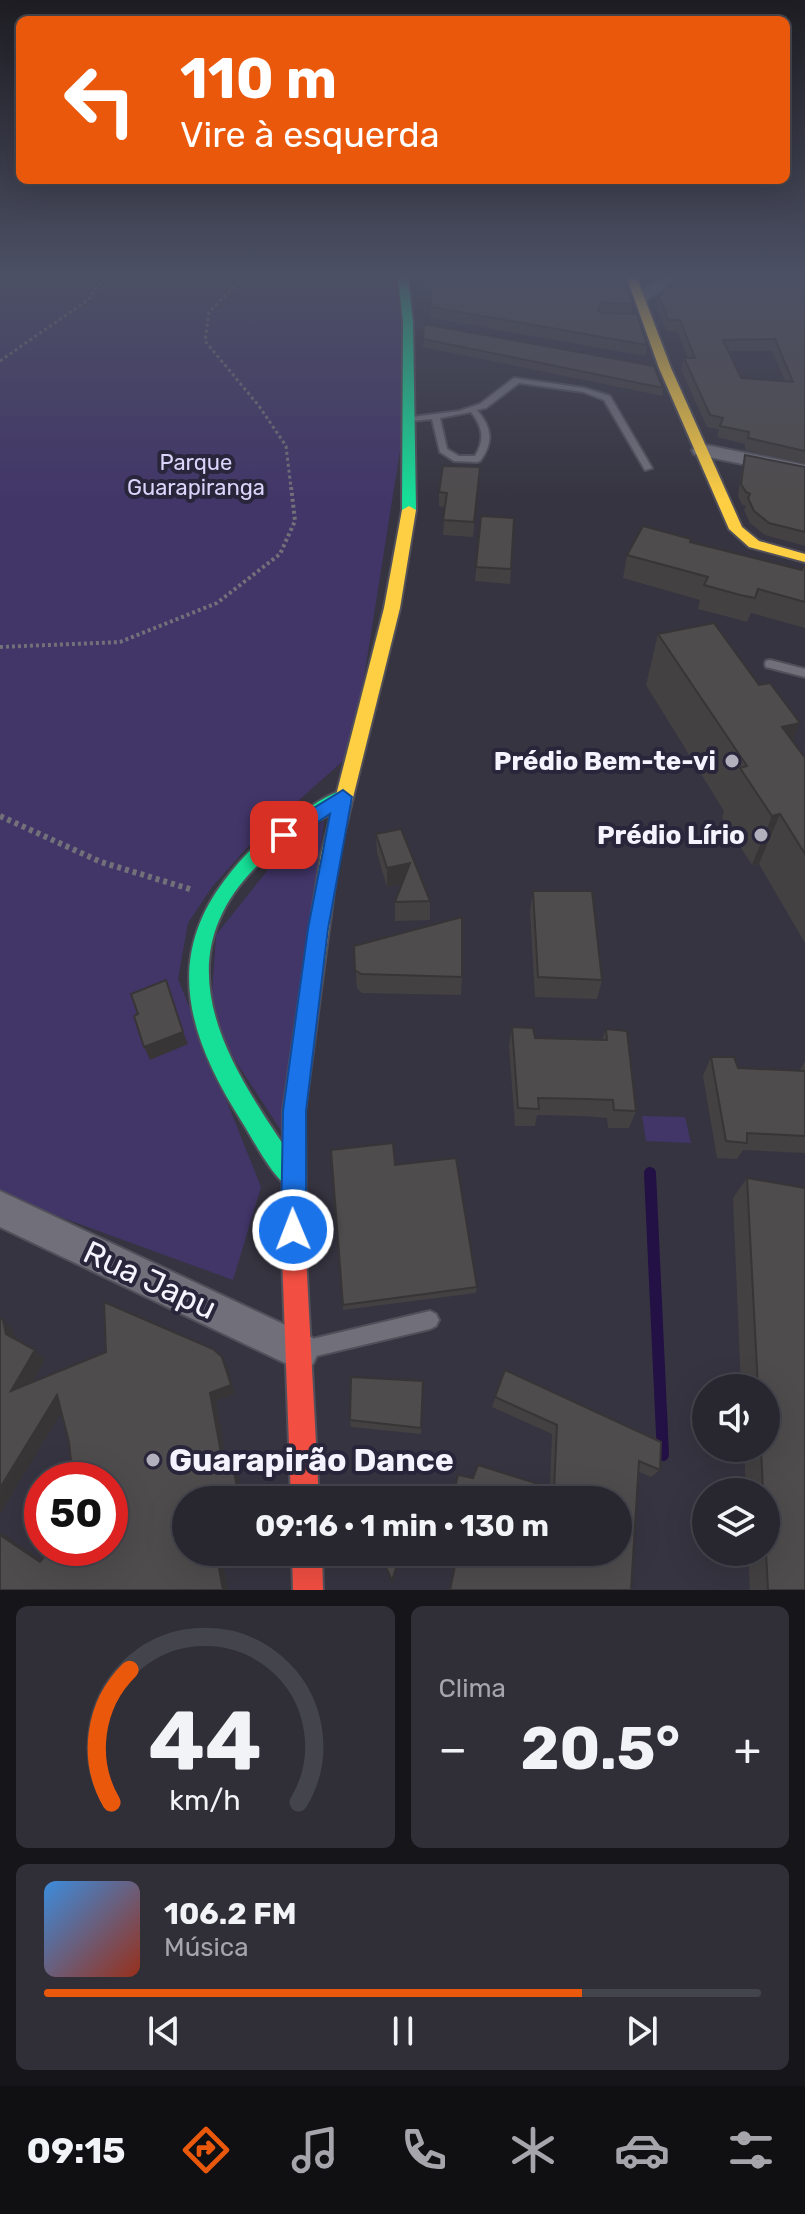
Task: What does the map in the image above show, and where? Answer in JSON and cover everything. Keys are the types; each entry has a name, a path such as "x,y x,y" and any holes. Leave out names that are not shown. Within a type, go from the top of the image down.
{"main road":[{"path":"305,1486 292,1177 294,1111 312,1023 330,854 395,592 411,498 409,352"},
{"path":"653,352 736,529 754,544 805,558"},
{"path":"292,1177 245,1106 210,1041 196,1001 194,971 201,936 221,899 248,863 284,835 343,797"},
{"path":"307,1566 308,1590"}],"street":[{"path":"701,450 805,471"},
{"name":"Rua Japu","path":"0,1209 300,1351"}],"lane":[{"path":"412,419 483,406 517,380 594,393 607,398 648,468"},
{"path":"435,416 443,450 457,459 477,459 485,450 486,423 472,409"},
{"path":"770,664 805,673"},
{"path":"300,1351 430,1320"}],"path":[{"path":"0,647 120,642 217,603 280,554 295,521 286,446 259,406 214,352"},
{"path":"0,816 101,862 221,899"}],"green space":[{"name":"Parque Guarapiranga","path":"0,352 402,352 405,419 352,753 253,841 212,887 188,923 178,979 261,1187 233,1280 0,1195"},
{"path":"324,821 284,1135 210,1022 216,935 286,847"},
{"path":"642,1116 685,1117 691,1143 646,1141"}],"building":[{"path":"488,352 578,352 654,366 663,388"},
{"path":"693,352 729,352 741,378 793,382 781,352 805,352 805,451 748,438 749,432 720,426 723,418 710,415 684,358 695,358"},
{"path":"745,455 805,467 805,532 769,523 754,511 748,498 750,494 741,484"},
{"path":"443,466 480,467 474,522 443,520 447,493 439,492"},
{"path":"481,516 514,518 511,569 476,567"},
{"path":"643,526 691,539 690,542 802,570 805,567 805,602 758,589 755,598 740,595 704,585 708,577 627,555"},
{"path":"714,623 759,685 770,683 800,723 782,727 805,758 805,854 780,814 772,816 740,768 747,766 658,634"},
{"path":"401,829 430,901 395,902 410,863 387,868 376,834"},
{"path":"533,891 592,891 602,980 538,977"},
{"path":"462,917 462,977 361,974 355,970 354,946"},
{"path":"166,980 183,1032 144,1047 131,994"},
{"path":"512,1027 533,1028 535,1038 607,1040 606,1029 627,1031 636,1111 614,1110 613,1100 587,1099 538,1098 539,1109 518,1108"},
{"path":"711,1057 734,1057 738,1068 805,1071 805,1136 747,1133 747,1143 726,1141"},
{"path":"393,1143 395,1165 456,1158 477,1287 343,1305 331,1150"},
{"path":"747,1178 805,1188 805,1590 768,1590 767,1566 780,1566 780,1478 762,1478 762,1462 780,1462 780,1374 757,1374"},
{"path":"104,1302 213,1349 222,1357 231,1385 210,1393 223,1464 232,1461 237,1486 172,1486 172,1566 219,1566 223,1590 0,1590 0,1535 24,1551 24,1566 128,1566 128,1462 71,1462 57,1395 0,1488 0,1318 6,1334 35,1350 11,1391 106,1352"},
{"path":"505,1370 661,1442 660,1470 639,1461 631,1590 450,1590 455,1566 632,1566 632,1486 554,1486 557,1425 495,1397"},
{"path":"351,1377 423,1381 421,1428 350,1420"},
{"path":"478,1465 544,1486 455,1486 458,1475 473,1478"},
{"path":"386,1566 397,1566 392,1581"}],"waterway":[{"path":"650,1173 663,1455"}],"traffic: fast":[{"path":"408,352 409,510"},
{"path":"292,1177 241,1100 220,1062 205,1024 198,985 201,945 217,905 248,863 281,835 343,797"}],"traffic: slow":[{"path":"659,352 736,529 754,544 805,558"},
{"path":"315,959 330,854 392,608 409,510"}],"traffic: jam":[{"path":"304,1486 294,1256 294,1111 315,959"},
{"path":"307,1566 308,1590"}],"place":[{"name":"Prédio Bem-te-vi","path":"732,761"},
{"name":"Prédio Lírio","path":"761,835"},
{"name":"Guarapirão Dance","path":"153,1460"}],"route":[{"path":"284,835 343,797 318,929 294,1111 293,1230"}]}
